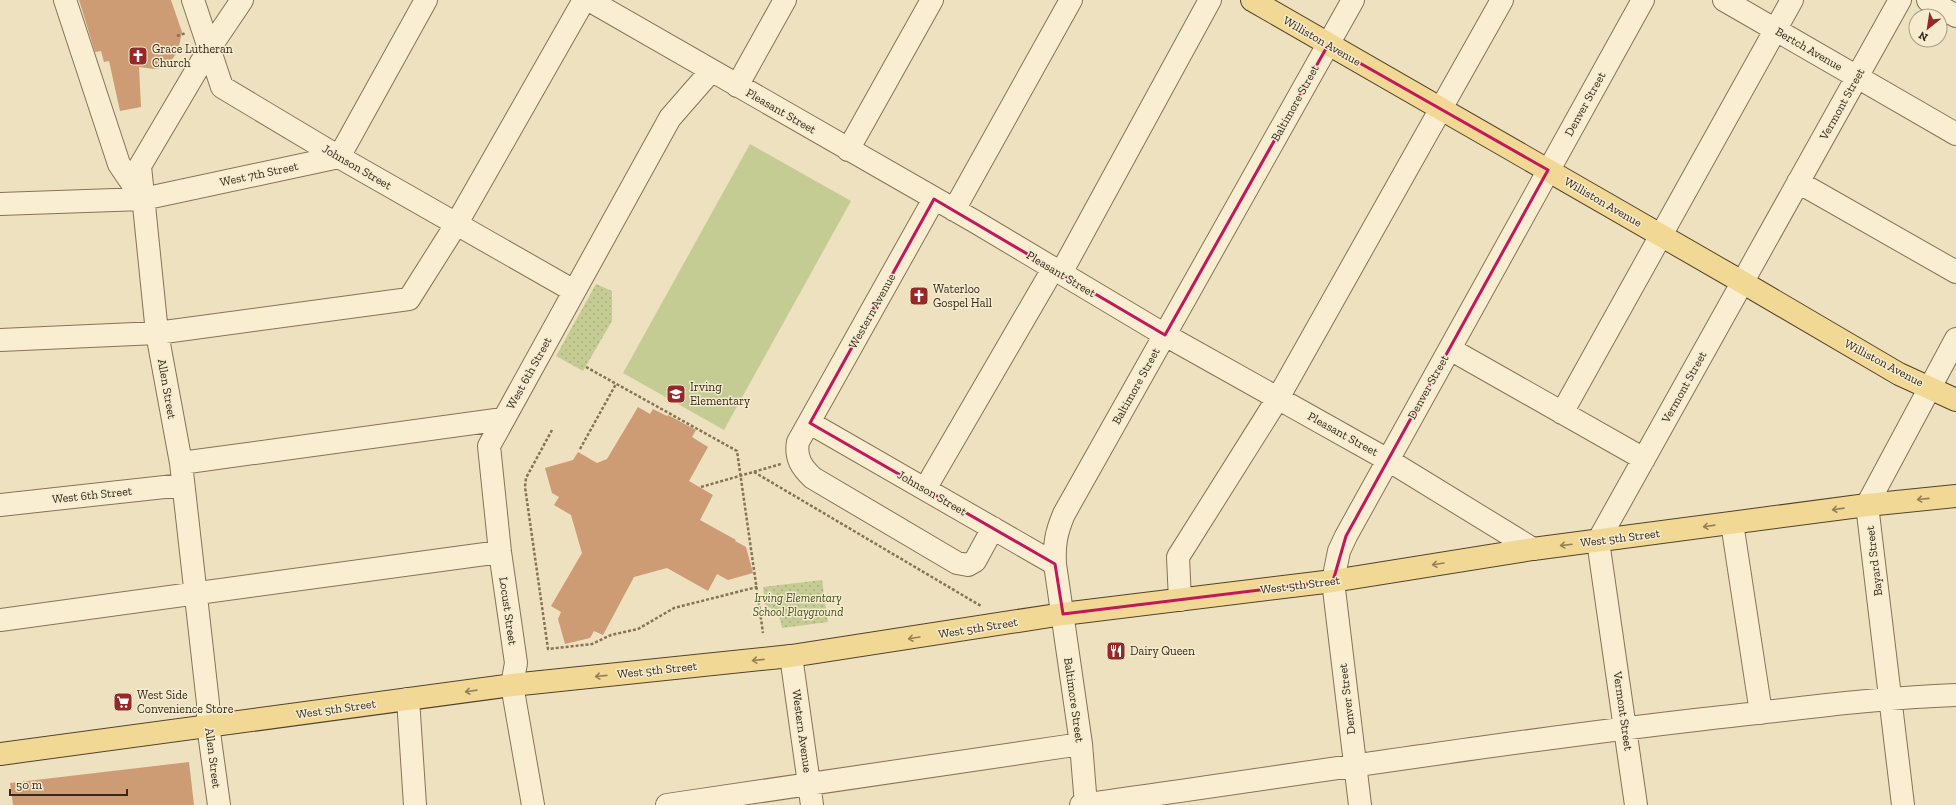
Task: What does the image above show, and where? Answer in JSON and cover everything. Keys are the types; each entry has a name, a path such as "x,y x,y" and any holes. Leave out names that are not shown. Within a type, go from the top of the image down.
{"main road":[{"name":"Williston Avenue","path":"1252,0 1899,374 1956,400"},
{"name":"West 5th Street","path":"0,754 512,685 791,656 1063,614 1333,581 1533,549 1867,505 1956,496"}],"street":[{"path":"65,0 119,164 143,199"},
{"name":"Johnson Street","path":"193,0 222,87 339,157 574,291"},
{"name":"Allen Street","path":"219,805 208,725 208,703 181,464 157,333 140,166 209,49 242,0"},
{"path":"339,157 426,0"},
{"path":"0,340 157,333 409,300 457,223 584,0"},
{"name":"Pleasant Street","path":"589,0 954,210 1165,335 1388,460 1533,549"},
{"path":"737,86 785,0"},
{"path":"848,150 932,0"},
{"path":"954,210 1071,0"},
{"path":"925,489 1057,271 1210,0"},
{"name":"Baltimore Street","path":"1084,805 1080,744 1055,564 1054,544 1058,530 1064,514 1353,0"},
{"path":"1180,600 1178,557 1278,398 1442,110 1502,0"},
{"name":"Denver Street","path":"1360,805 1333,581 1339,551 1643,0"},
{"name":"Bertch Avenue","path":"1724,0 1956,134"},
{"path":"1562,413 1792,0"},
{"name":"Vermont Street","path":"1636,805 1598,541 1900,0"},
{"path":"1928,0 1956,16"},
{"name":"West 6th Street","path":"181,464 503,419 670,118 711,71"},
{"name":"West 7th Street","path":"0,204 143,199 339,157"},
{"path":"1798,182 1956,272"},
{"name":"Western Avenue","path":"799,459 797,449 798,442 934,199"},
{"path":"1867,505 1956,339"},
{"path":"1450,348 1644,459"},
{"name":"Locust Street","path":"503,419 489,446 500,552 516,663 512,685 532,805"},
{"name":"Johnson Street","path":"810,423 1055,564"},
{"path":"799,459 802,468 813,478 957,563 968,565 974,561 993,528"},
{"name":"West 6th Street","path":"0,505 183,485"},
{"name":"Bayard Street","path":"1867,505 1903,805"},
{"path":"1732,523 1760,713"},
{"path":"0,620 500,552"},
{"name":"Western Avenue","path":"791,656 810,795"},
{"path":"1084,805 1355,765 1625,728 1890,698 1956,695"},
{"path":"408,699 415,805"},
{"path":"667,805 810,795 1080,744"}],"path":[{"path":"586,367 737,451 763,633"},
{"path":"580,449 616,384"},
{"path":"552,430 526,478 525,488 548,649 592,644 611,635 638,629 674,608 756,587"},
{"path":"701,488 799,459"},
{"path":"754,472 981,606"}],"highlighted area":[{"path":"1328,45 1548,170 1346,536 1333,581 1063,614 1055,564 810,423 934,199 1165,335"}],"green space":[{"path":"750,144 851,201 724,430 623,373"},
{"path":"596,284 612,291 612,321 583,371 556,356"},
{"name":"Irving Elementary School Playground","path":"822,580 828,622 782,628 777,614 765,605 763,587"}],"building":[{"name":"Grace Lutheran Church","path":"79,0 171,0 182,32 178,51 171,61 162,68 154,69 139,67 141,107 120,111 109,61 104,62 101,51 95,52"},
{"name":"Irving Elementary","path":"638,407 650,414 653,409 696,430 692,437 708,447 689,481 713,495 700,520 746,547 753,573 728,580 717,574 708,591 667,568 634,577 603,635 594,631 590,638 565,644 558,619 561,612 551,606 582,553 571,515 554,505 559,497 552,493 545,468 573,460 578,452 597,463 607,459"},
{"path":"189,762 194,805 13,805 10,783"}],"place":[{"name":"Grace Lutheran Church","path":"138,56"},
{"name":"Waterloo Gospel Hall","path":"919,296"},
{"name":"Irving Elementary","path":"676,394"},
{"name":"Dairy Queen","path":"1116,651"},
{"name":"West Side Convenience Store","path":"123,702"}]}
